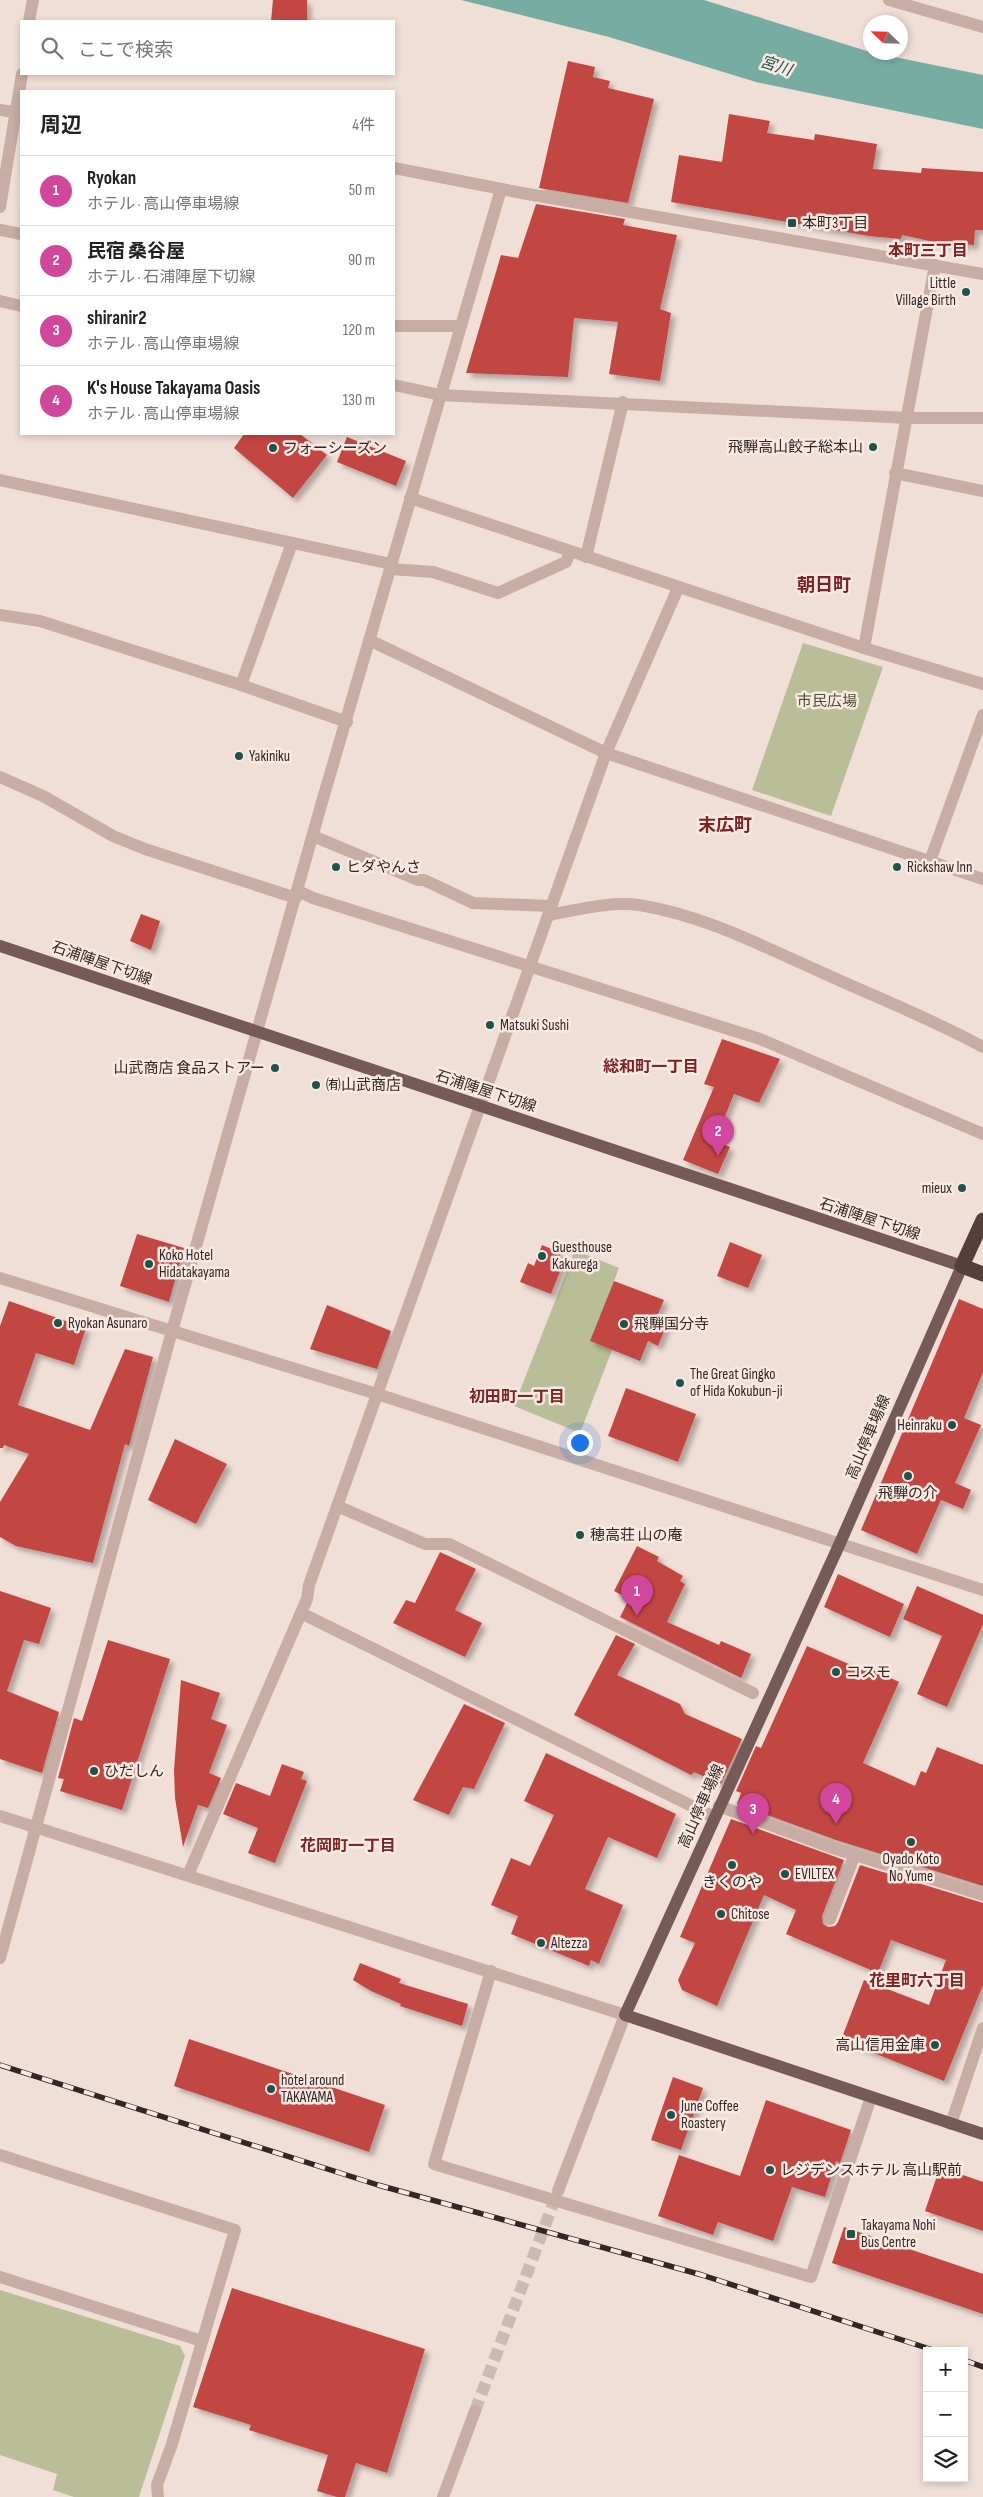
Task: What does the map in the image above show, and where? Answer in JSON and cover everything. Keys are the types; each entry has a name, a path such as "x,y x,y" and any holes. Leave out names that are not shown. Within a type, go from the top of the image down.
{"highway":[{"path":"983,1220 962,1266 983,1274"}],"main road":[{"name":"石浦陣屋下切線","path":"0,946 962,1266"},
{"name":"高山停車場線","path":"625,2015 716,1811 840,1543 962,1266"},
{"path":"625,2015 983,2134"}],"street":[{"path":"29,20 33,0"},
{"path":"889,0 983,27"},
{"path":"20,90 22,75"},
{"path":"0,207 20,93"},
{"path":"0,110 18,112"},
{"path":"395,168 501,189 983,274"},
{"path":"0,1958 172,1331 390,566 501,189"},
{"path":"0,230 20,234"},
{"path":"864,648 935,265"},
{"path":"0,302 20,306"},
{"path":"395,326 461,326"},
{"path":"395,385 440,395 622,402 908,418 983,418"},
{"path":"586,557 622,402"},
{"path":"895,474 983,492"},
{"path":"0,480 390,566 433,572 498,593 566,562 570,552"},
{"path":"410,498 678,588 983,684"},
{"path":"241,685 292,543"},
{"path":"188,1875 301,1613 377,1394 606,754 678,588"},
{"path":"0,615 40,621 241,685 347,722"},
{"path":"369,640 606,754 983,879"},
{"path":"930,861 983,715"},
{"path":"0,776 43,796 113,836 144,849 313,898 760,1039 983,1134"},
{"path":"313,836 418,880 424,880 473,903 550,911 624,905 637,905 669,911 716,926 943,1025 983,1047"},
{"path":"0,1278 377,1394 983,1590"},
{"path":"338,1506 424,1544 449,1544 753,1693"},
{"path":"301,1613 716,1811 983,1895"},
{"path":"0,1816 625,2015 558,2191"},
{"path":"830,1918 855,1854"},
{"path":"491,1971 434,2164 811,2277 871,2097"},
{"path":"951,2124 983,2028"},
{"path":"0,2155 235,2230 157,2486 158,2497"},
{"path":"0,2277 202,2341"},
{"path":"443,2497 475,2411"}],"green space":[{"name":"市民広場","path":"803,643 883,667 831,816 752,790"},
{"path":"575,1250 619,1268 591,1341 612,1350 580,1433 514,1406"},
{"path":"0,2290 180,2346 185,2356 139,2497 74,2497 53,2490 57,2474 0,2455"}],"water":[{"name":"宮川","path":"461,0 704,0 863,50 863,60 908,60 983,75 983,129 756,82 609,37"}],"building":[{"path":"273,0 307,0 307,20 271,20"},
{"path":"568,61 595,67 593,77 610,81 608,88 654,99 628,203 539,188"},
{"path":"729,114 770,121 767,133 814,140 815,134 877,144 873,169 921,173 922,168 983,172 983,230 975,230 974,245 962,244 962,248 902,235 901,239 869,236 671,202 679,155 722,162"},
{"path":"536,204 625,219 623,225 677,235 660,309 671,313 660,381 609,374 618,322 574,318 568,377 466,373 501,255 518,258"},
{"name":"フォーシーズン","path":"243,435 301,435 327,455 293,498 234,448"},
{"path":"347,437 406,461 396,486 337,462"},
{"path":"141,914 160,921 151,950 130,941"},
{"path":"722,1039 780,1059 759,1103 734,1094 715,1141 730,1147 718,1174 683,1160 714,1087 704,1084"},
{"path":"137,1234 184,1248 169,1302 120,1286"},
{"path":"730,1242 762,1255 748,1288 717,1276"},
{"path":"542,1245 561,1253 557,1261 563,1264 551,1294 520,1282 528,1263 534,1266"},
{"path":"614,1281 664,1300 655,1321 666,1326 658,1346 648,1341 640,1361 590,1341"},
{"path":"959,1299 983,1309 983,1372 964,1418 981,1425 955,1483 971,1490 963,1509 941,1500 917,1554 861,1530"},
{"path":"9,1301 86,1328 74,1365 36,1353 18,1405 90,1430 125,1349 153,1357 129,1446 125,1444 93,1563 16,1546 0,1537 0,1502 29,1454 4,1445 3,1448 0,1448 0,1326"},
{"path":"327,1305 391,1331 377,1369 310,1349"},
{"path":"626,1388 696,1414 678,1462 608,1436"},
{"path":"175,1439 227,1464 196,1524 148,1500"},
{"path":"637,1546 659,1557 657,1561 683,1576 680,1581 685,1584 667,1622 719,1645 721,1641 751,1654 741,1678 620,1617 629,1599 614,1591"},
{"path":"440,1552 476,1569 455,1610 482,1623 465,1657 393,1623 406,1600 415,1603"},
{"path":"838,1574 904,1604 890,1637 824,1607"},
{"path":"917,1586 983,1615 983,1624 947,1707 917,1694 942,1636 903,1619"},
{"path":"0,1591 51,1608 39,1644 24,1640 7,1691 59,1712 42,1773 0,1759"},
{"path":"616,1635 635,1644 617,1675 680,1704 685,1714 742,1739 721,1784 694,1772 691,1775 574,1715"},
{"path":"108,1640 170,1659 122,1810 60,1791 64,1779 58,1778 74,1718 82,1721"},
{"path":"807,1646 865,1671 867,1667 899,1682 863,1763 915,1786 921,1771 926,1773 937,1747 983,1765 983,1886 836,1840 737,1804 741,1793 736,1791 756,1746 761,1748"},
{"path":"181,1680 220,1693 211,1719 227,1725 209,1773 221,1778 208,1808 198,1805 183,1847 175,1798 174,1770"},
{"path":"464,1704 505,1723 474,1789 463,1787 449,1815 413,1800"},
{"path":"546,1753 676,1814 657,1858 608,1837 585,1889 623,1905 599,1964 591,1960 589,1966 511,1934 518,1916 491,1905 511,1858 530,1866 554,1815 524,1801"},
{"path":"282,1764 304,1772 301,1779 307,1781 275,1863 248,1853 258,1828 223,1814 236,1783 270,1796"},
{"path":"731,1819 844,1860 822,1916 823,1924 828,1927 835,1926 838,1922 860,1865 983,1903 983,1985 944,2081 841,2040 864,1980 929,2005 946,1960 891,1940 878,1973 786,1934 796,1910 764,1895 717,2006 682,1990 678,1980 695,1943 680,1937"},
{"path":"360,1963 401,1979 399,1983 468,2004 462,2026 400,2006 401,2004 371,1991 353,1980"},
{"path":"189,2039 385,2105 369,2152 174,2086"},
{"path":"673,2077 703,2088 681,2150 651,2140"},
{"path":"766,2100 851,2130 840,2163 836,2161 825,2197 792,2187 773,2241 718,2222 713,2235 658,2216 679,2155 740,2176"},
{"path":"940,2167 983,2182 983,2231 925,2211"},
{"path":"844,2227 983,2274 983,2314 832,2263"},
{"path":"232,2288 425,2349 387,2473 356,2463 345,2497 337,2497 317,2491 328,2455 249,2430 251,2425 193,2407"}],"tunnel":[{"path":"475,2411 558,2191"}],"railway":[{"path":"0,2065 378,2185 702,2275 924,2347"},
{"path":"968,2361 983,2367"}],"place":[{"name":"本町3丁目","path":"792,223"},
{"name":"Little Village Birth","path":"966,292"},
{"name":"飛騨高山餃子総本山","path":"873,447"},
{"name":"フォーシーズン","path":"273,448"},
{"name":"Yakiniku","path":"239,756"},
{"name":"ヒダやんさ","path":"336,867"},
{"name":"Rickshaw Inn","path":"897,867"},
{"name":"Matsuki Sushi","path":"490,1025"},
{"name":"山武商店 食品ストアー","path":"275,1068"},
{"name":"㈲山武商店","path":"316,1085"},
{"name":"民宿 桑谷屋","path":"718,1156"},
{"name":"mieux","path":"962,1188"},
{"name":"Guesthouse Kakurega","path":"542,1256"},
{"name":"Koko Hotel Hidatakayama","path":"149,1264"},
{"name":"Ryokan Asunaro","path":"58,1323"},
{"name":"飛騨国分寺","path":"624,1324"},
{"name":"The Great Gingko of Hida Kokubun-ji","path":"680,1383"},
{"name":"Heinraku","path":"952,1425"},
{"name":"飛騨の介","path":"908,1476"},
{"name":"穂高荘 山の庵","path":"580,1535"},
{"name":"Ryokan","path":"637,1616"},
{"name":"コスモ","path":"836,1672"},
{"name":"ひだしん","path":"94,1771"},
{"name":"K's House Takayama Oasis","path":"836,1824"},
{"name":"shiranir2","path":"753,1834"},
{"name":"Oyado Koto No Yume","path":"911,1842"},
{"name":"きくのや","path":"732,1865"},
{"name":"EVILTEX","path":"785,1874"},
{"name":"Chitose","path":"721,1914"},
{"name":"Altezza","path":"541,1943"},
{"name":"高山信用金庫","path":"935,2045"},
{"name":"hotel around TAKAYAMA","path":"271,2089"},
{"name":"June Coffee Roastery","path":"671,2115"},
{"name":"レジデンスホテル 高山駅前","path":"770,2170"},
{"name":"Takayama Nohi Bus Centre","path":"851,2234"}],"district":[{"name":"本町三丁目","path":"928,250"},
{"name":"朝日町","path":"824,585"},
{"name":"末広町","path":"725,825"},
{"name":"総和町一丁目","path":"651,1066"},
{"name":"初田町一丁目","path":"517,1396"},
{"name":"花岡町一丁目","path":"348,1845"},
{"name":"花里町六丁目","path":"917,1980"}]}
